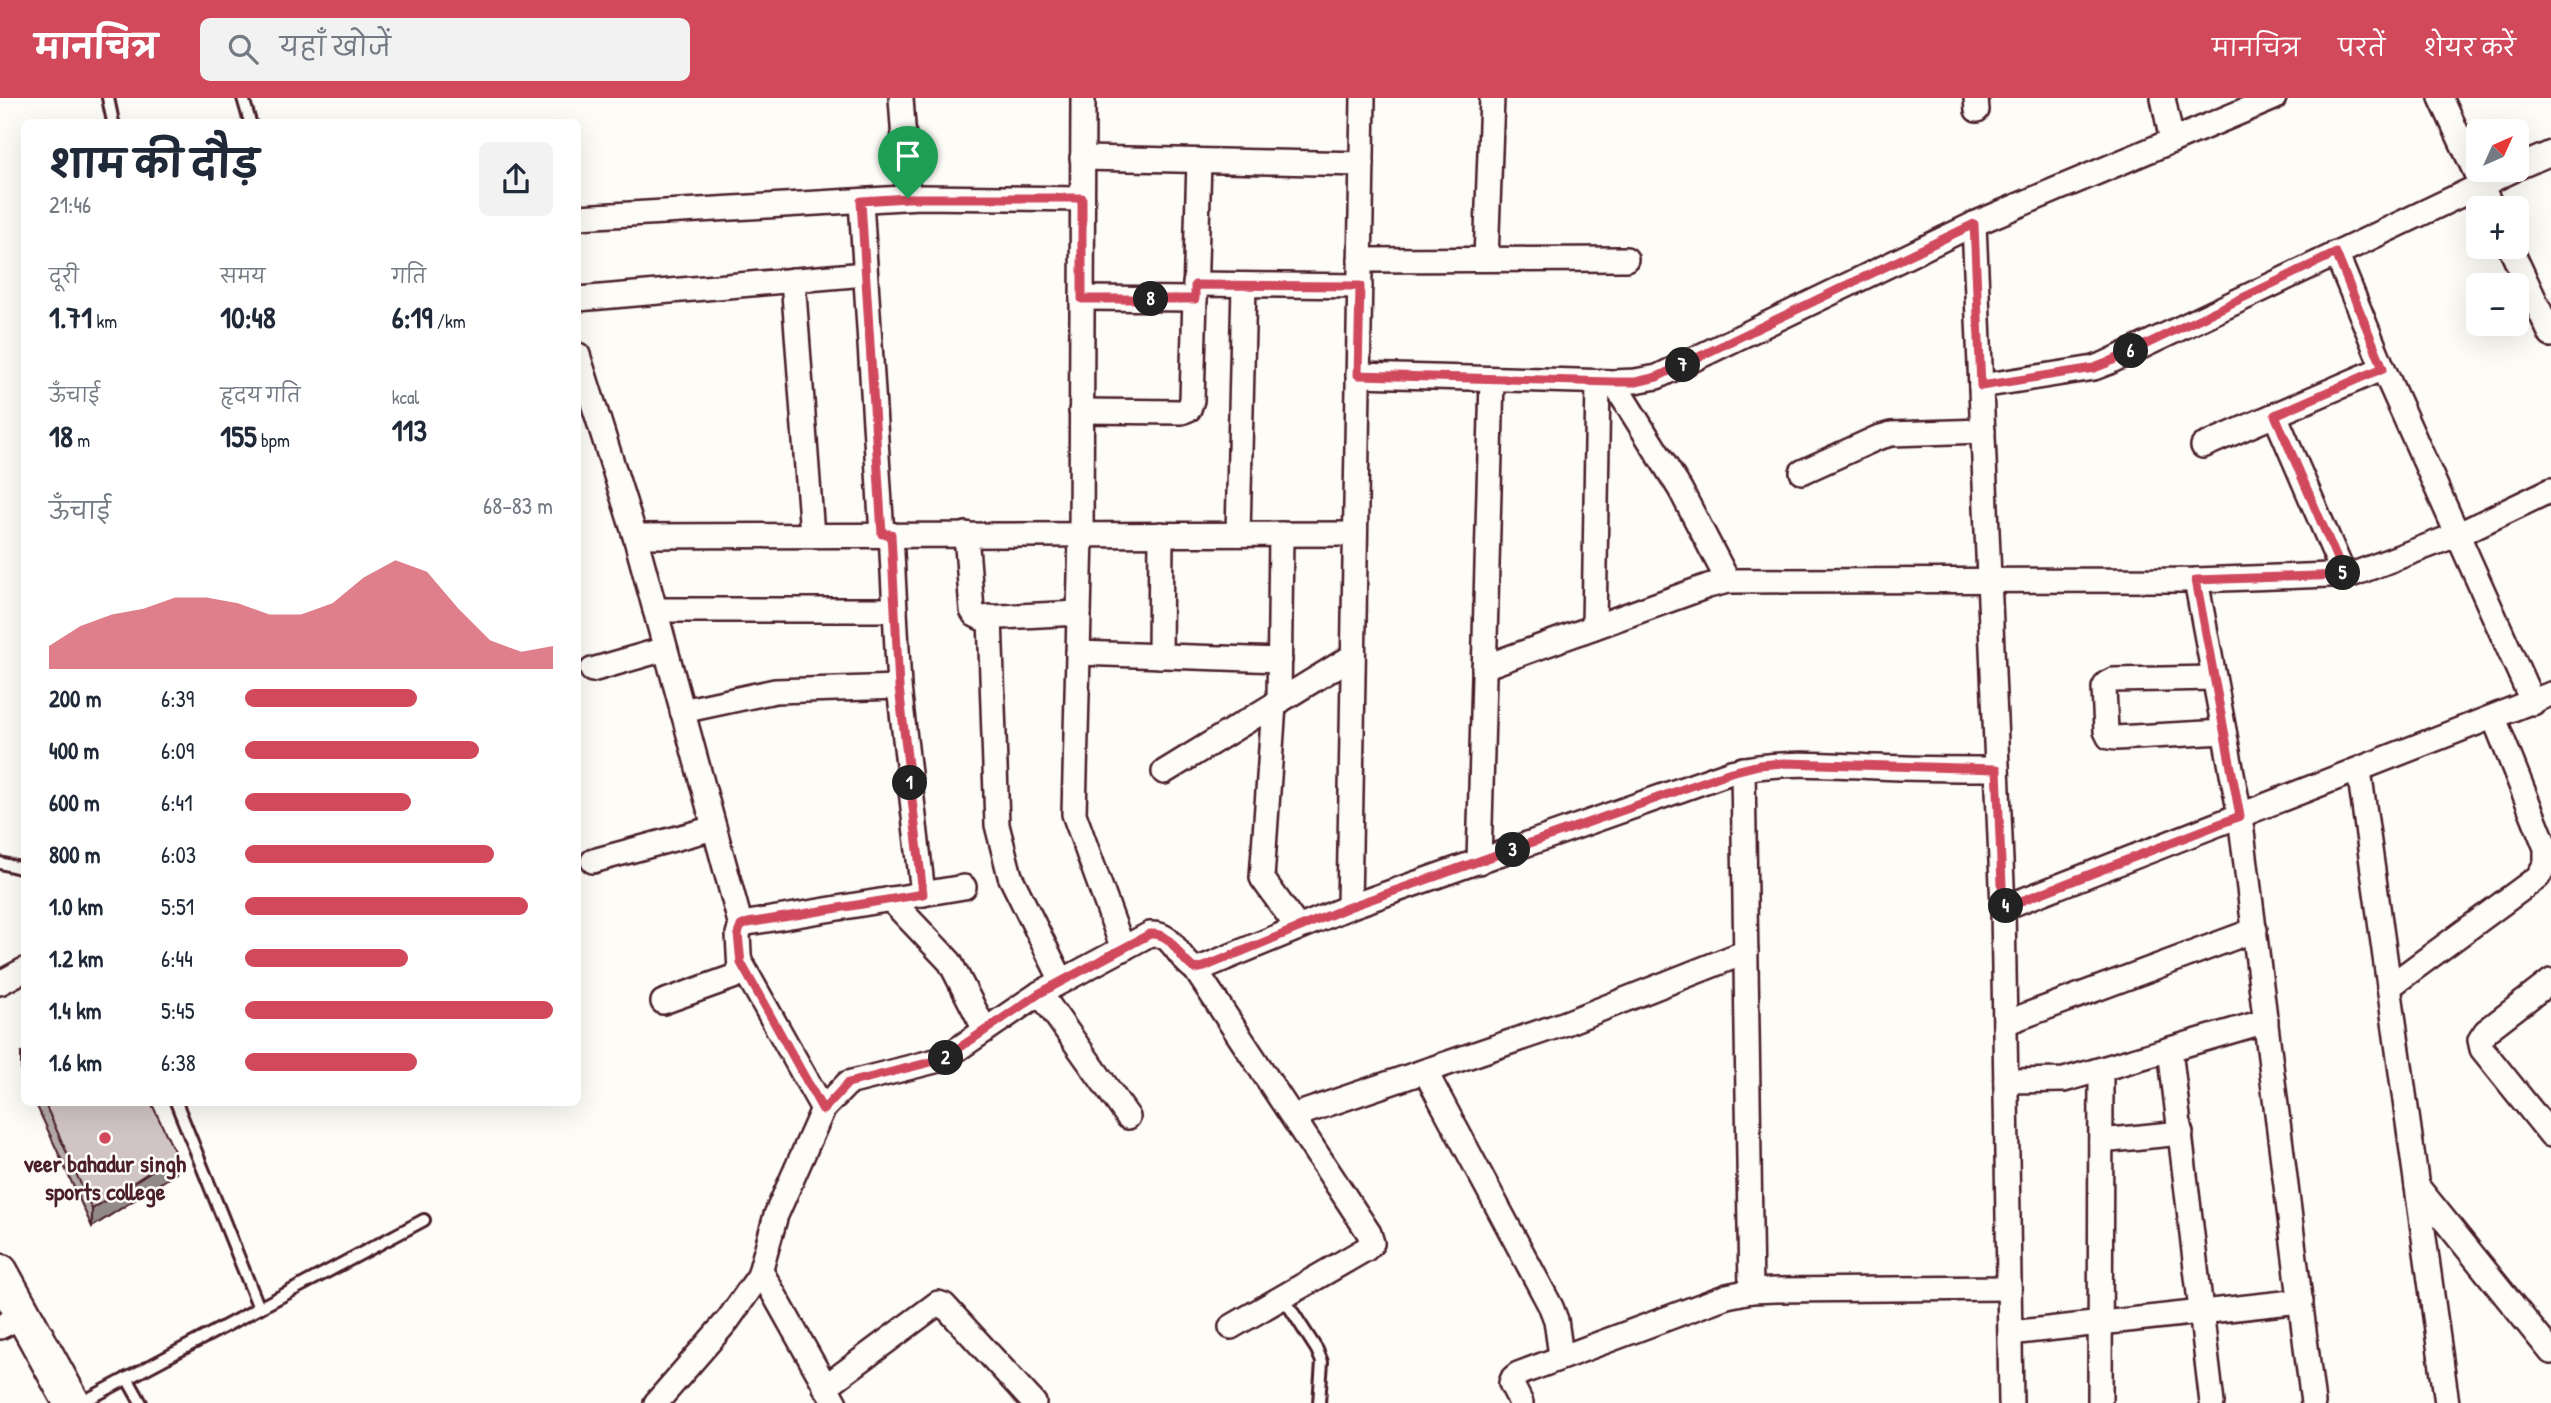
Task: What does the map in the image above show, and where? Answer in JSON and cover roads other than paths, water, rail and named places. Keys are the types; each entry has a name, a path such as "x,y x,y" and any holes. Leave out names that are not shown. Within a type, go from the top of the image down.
{"main road":[{"path":"0,1272 12,1321 72,1403"}],"street":[{"path":"901,98 908,198"},
{"path":"1083,98 1081,535 1074,814 1123,949"},
{"path":"1349,907 1363,98"},
{"path":"1486,260 1492,98"},
{"path":"2163,98 2172,141"},
{"path":"1358,375 1606,382 1636,382 1657,377 1974,224 2274,98"},
{"path":"2441,98 2486,196"},
{"path":"2529,163 2551,153"},
{"path":"1082,158 1362,164"},
{"path":"1081,411 1182,412 1189,409 1192,401 1199,161"},
{"path":"1981,386 2094,368 2107,363 2486,182"},
{"path":"581,217 908,198 1082,198"},
{"path":"861,201 899,687 923,894"},
{"path":"1974,224 2003,908 2011,1403"},
{"path":"2003,908 2542,699 2459,534 2383,368 2336,253"},
{"path":"1360,260 1626,259"},
{"path":"2516,259 2551,335"},
{"path":"581,299 865,274"},
{"path":"793,280 812,535"},
{"path":"1082,299 1195,292 1244,285 1360,286"},
{"path":"1238,534 1244,285"},
{"path":"581,365 635,536 741,926 738,934 740,972 733,977 663,1002"},
{"path":"2203,446 2383,368"},
{"path":"1479,862 1492,379"},
{"path":"1606,382 1680,489 1728,581"},
{"path":"1594,627 1606,382"},
{"path":"2275,415 2344,575"},
{"path":"1802,472 1891,434 1983,431"},
{"path":"1484,667 1728,581 2196,580 2344,575 2373,568 2459,534 2551,490"},
{"path":"967,534 972,610 975,615 990,617 1079,613"},
{"path":"1160,656 1161,534"},
{"path":"1281,534 1280,660 1262,877 1298,928"},
{"path":"635,536 1356,534"},
{"path":"2196,580 2240,816 2313,1403"},
{"path":"655,610 895,610"},
{"path":"990,617 998,825 1010,876 1062,981"},
{"path":"592,670 666,649"},
{"path":"1078,653 1280,660"},
{"path":"1164,772 1353,656"},
{"path":"2214,678 2107,682 2104,688 2106,732 2109,737 2116,738 2224,732"},
{"path":"682,711 775,691 899,687"},
{"path":"2389,986 2538,877 2546,863 2546,848 2494,718"},
{"path":"1195,969 1349,907 1759,765 1784,763 1997,769"},
{"path":"1743,769 1751,1291"},
{"path":"2359,770 2447,1403"},
{"path":"593,861 714,828"},
{"path":"741,926 964,887"},
{"path":"890,899 950,962 985,1030"},
{"path":"2005,1023 2255,930"},
{"path":"656,1403 728,1320 760,1276 776,1215 823,1110 848,1083 943,1059 1040,993 1150,934 1160,933 1169,939 1188,965 1195,969 1369,1233 1372,1243 1231,1327"},
{"path":"1293,1116 1566,1023 1746,952"},
{"path":"741,963 823,1110"},
{"path":"0,983 21,972"},
{"path":"2551,981 2486,1031 2480,1040 2482,1049 2551,1135"},
{"path":"1040,993 1128,1117"},
{"path":"2006,1081 2064,1080 2266,1021"},
{"path":"2170,1049 2212,1403"},
{"path":"2101,1069 2101,1403"},
{"path":"1425,1071 1551,1307 1556,1320 1561,1356"},
{"path":"2101,1141 2180,1133"},
{"path":"2417,1186 2551,1352"},
{"path":"761,1271 830,1395 938,1303 944,1305 1034,1403"},
{"path":"1521,1403 1511,1383 1513,1378 1561,1356 1727,1296 1751,1291 2009,1288"},
{"path":"2010,1333 2301,1301"}],"lane":[{"path":"108,98 112,119"},
{"path":"243,98 249,119"},
{"path":"0,863 21,868"},
{"path":"178,1106 259,1308"},
{"path":"81,1403 424,1220"},
{"path":"1283,1297 1322,1362 1319,1403"},
{"path":"127,1378 141,1403"}],"place":[{"name":"veer bahadur singh sports college","path":"105,1138"}]}
